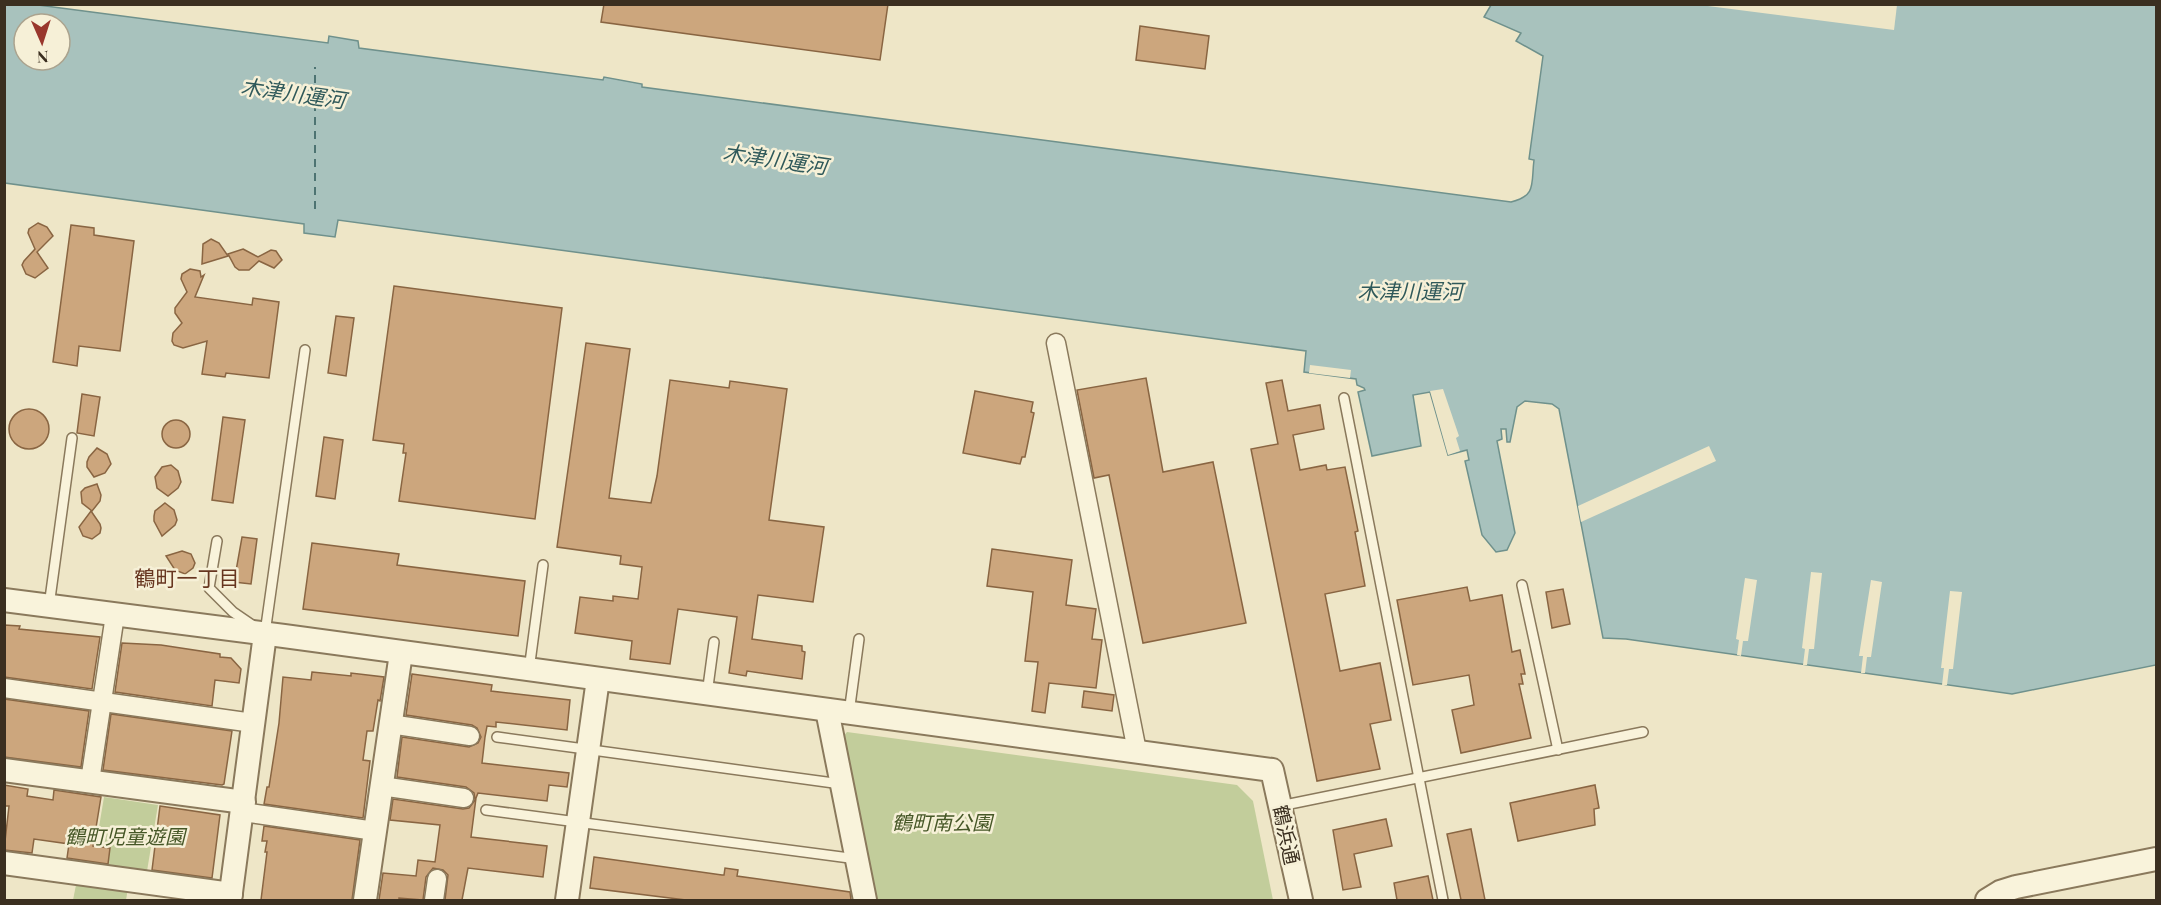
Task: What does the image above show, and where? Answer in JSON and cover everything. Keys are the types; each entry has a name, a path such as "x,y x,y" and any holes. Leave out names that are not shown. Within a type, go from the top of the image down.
{"street":[{"path":"4,600 1137,751 1056,343"},
{"path":"90,781 115,615"},
{"path":"4,863 231,897 265,634"},
{"path":"365,900 401,653"},
{"path":"567,900 598,679"},
{"path":"4,688 253,723"},
{"path":"838,711 841,783 865,900"},
{"path":"390,724 470,736"},
{"name":"鶴浜通","path":"1137,751 1272,770 1300,900"},
{"path":"4,770 90,781 375,831"},
{"path":"381,786 464,798"},
{"path":"1987,900 2000,892 2016,887 2157,859"},
{"path":"434,900 437,879"}],"lane":[{"path":"217,541 209,588 233,612 265,634 305,350"},
{"path":"1344,398 1443,900"},
{"path":"49,606 72,438"},
{"path":"530,670 543,565"},
{"path":"1522,585 1558,750"},
{"path":"838,711 859,639"},
{"path":"707,694 714,642"},
{"path":"1280,806 1643,732"},
{"path":"497,737 841,783"},
{"path":"486,810 856,859"}],"green space":[{"name":"鶴町南公園","path":"847,732 1237,785 1253,801 1273,900 875,900 841,739"},
{"name":"鶴町児童遊園","path":"104,797 158,805 146,877 92,869"},
{"path":"77,880 128,888 126,900 73,900"}],"water":[{"name":"木津川運河","path":"5,5 38,5 328,43 329,36 358,41 359,48 603,80 604,77 642,84 642,87 1511,202 1525,196 1531,187 1534,160 1529,159 1543,56 1516,41 1521,33 1484,17 1491,5 2156,5 2156,665 2012,694 1626,639 1603,638 1559,409 1552,404 1525,401 1517,407 1510,442 1507,442 1506,429 1501,429 1502,439 1497,441 1515,533 1507,550 1496,552 1482,535 1465,461 1469,460 1467,450 1448,455 1430,392 1413,395 1421,446 1372,456 1358,392 1365,390 1364,388 1357,385 1356,379 1304,372 1306,351 338,220 335,237 304,233 304,224 5,183"}],"pier":[{"path":"1700,5 1897,5 1894,30"},
{"path":"1310,365 1351,370 1350,378 1309,373"},
{"path":"1443,389 1459,436 1456,438 1460,451 1448,455 1430,391"},
{"path":"1709,446 1716,461 1581,522 1578,506"},
{"path":"1811,572 1822,573 1814,649 1809,649 1807,665 1803,665 1805,649 1802,648"},
{"path":"1745,578 1757,580 1748,641 1743,641 1741,656 1737,655 1739,640 1736,639"},
{"path":"1871,580 1882,582 1871,657 1867,657 1865,673 1861,673 1863,656 1859,656"},
{"path":"1950,591 1962,592 1953,669 1949,669 1947,685 1942,685 1944,668 1941,668"}],"building":[{"path":"604,4 888,4 880,60 601,22"},
{"path":"1140,26 1209,36 1205,69 1136,60"},
{"path":"38,223 47,227 53,236 37,252 48,268 35,278 26,274 22,265 35,249 28,233 29,229"},
{"path":"71,225 94,228 94,235 134,241 120,351 79,346 77,366 53,362"},
{"path":"211,239 219,243 228,256 202,264 203,244"},
{"path":"243,249 258,257 271,250 276,251 282,260 274,268 259,261 249,270 239,270 228,254"},
{"path":"190,269 200,271 201,277 204,275 195,297 252,305 253,298 279,302 269,378 226,373 225,377 202,374 207,341 183,348 174,345 173,333 182,323 175,313 175,308 187,292 181,279 182,274"},
{"path":"394,286 562,308 535,519 399,501 406,453 403,453 404,444 373,440"},
{"path":"336,316 354,318 346,376 328,373"},
{"path":"586,343 630,349 609,498 651,503 657,476 670,380 729,388 730,381 787,389 769,520 824,527 813,602 758,595 752,639 802,646 802,651 805,652 802,679 747,671 746,676 729,673 737,617 678,609 670,664 630,659 632,641 575,633 580,597 613,601 613,596 638,599 642,567 620,564 621,556 557,547"},
{"path":"1146,378 1163,472 1213,462 1246,623 1143,643 1109,475 1094,478 1077,390"},
{"path":"1282,380 1288,411 1320,405 1324,429 1293,435 1300,470 1326,465 1327,470 1345,467 1358,531 1355,532 1365,586 1325,594 1340,671 1380,663 1391,720 1370,724 1380,769 1317,781 1251,449 1278,444 1266,383"},
{"path":"975,391 1033,402 1031,412 1034,413 1025,457 1022,457 1020,464 963,453"},
{"path":"82,394 100,397 94,436 77,433"},
{"path":"29,409 37,410 43,415 48,421 48,437 43,443 37,448 29,449 21,448 15,443 10,437 9,429 10,421 15,415 21,410"},
{"path":"223,417 245,420 233,503 212,500"},
{"path":"176,420 186,424 190,434 186,444 176,448 166,444 162,434 166,424"},
{"path":"324,437 343,440 335,499 316,496"},
{"path":"97,448 107,454 111,464 105,473 94,477 87,467 87,462"},
{"path":"171,465 178,471 181,482 178,488 168,496 157,488 155,477 162,467"},
{"path":"97,484 101,495 100,501 92,511 82,503 81,492"},
{"path":"165,503 174,510 177,520 175,525 162,536 154,521 154,516 155,511"},
{"path":"91,511 101,528 100,533 92,539 83,536 79,527"},
{"path":"242,537 257,539 251,584 234,582"},
{"path":"312,543 399,554 397,565 525,581 518,636 303,609"},
{"path":"992,549 1072,560 1066,605 1096,609 1092,639 1102,640 1096,688 1049,683 1045,713 1032,711 1038,662 1025,661 1033,592 987,586"},
{"path":"182,551 191,554 195,563 193,568 185,574 175,570 166,556"},
{"path":"1467,587 1470,601 1502,595 1512,652 1520,650 1525,674 1521,674 1523,684 1519,684 1531,738 1461,753 1452,710 1474,705 1469,675 1413,685 1397,600"},
{"path":"1563,589 1570,624 1552,628 1546,592"},
{"path":"4,625 20,626 19,629 100,637 92,689 4,677"},
{"path":"122,643 161,645 220,654 220,657 231,658 241,669 239,683 215,680 212,706 115,692"},
{"path":"312,672 384,677 373,731 367,731 363,760 370,761 363,818 264,804 267,787 269,787 279,723 283,677 311,680"},
{"path":"412,674 492,685 491,691 570,700 567,730 496,722 496,727 487,726 485,737 482,763 569,773 567,787 549,785 547,801 478,793 476,798 471,837 547,846 543,877 468,868 462,900 445,900 448,875 443,870 433,868 426,877 423,900 399,898 399,900 379,900 383,873 416,876 418,860 435,862 440,825 390,820 393,799 463,809 469,808 475,800 474,793 466,787 397,777 402,737 469,747 478,743 481,737 477,728 472,725 406,715"},
{"path":"1084,691 1114,695 1112,711 1082,707"},
{"path":"4,699 89,711 81,767 4,757"},
{"path":"111,714 232,731 224,784 103,770"},
{"path":"4,785 28,789 27,796 53,800 54,790 101,797 93,846 110,848 108,864 67,858 69,844 34,839 32,853 4,850 9,806 4,806"},
{"path":"1595,785 1599,808 1594,809 1595,825 1518,841 1510,803"},
{"path":"160,806 220,815 212,878 152,870"},
{"path":"1386,819 1392,846 1354,854 1361,887 1343,890 1333,830"},
{"path":"264,826 360,840 352,900 261,900 267,852 265,852 267,841 262,841"},
{"path":"1471,829 1485,900 1461,900 1447,834"},
{"path":"594,857 722,875 724,875 725,868 738,870 737,876 850,892 851,900 686,900 590,888"},
{"path":"1428,876 1433,900 1397,900 1394,883"}],"ferry route":[{"path":"315,67 315,209"}],"district":[{"name":"鶴町一丁目","path":"187,579"}]}
